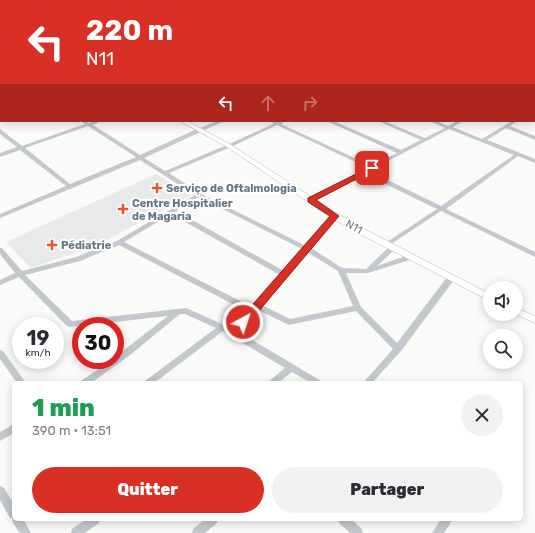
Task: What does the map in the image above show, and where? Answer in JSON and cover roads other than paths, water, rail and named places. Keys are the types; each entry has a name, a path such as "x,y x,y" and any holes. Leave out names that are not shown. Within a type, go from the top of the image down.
{"main road":[{"name":"N11","path":"185,122 229,146 335,216 389,246 483,294"},
{"path":"523,314 535,320"}],"street":[{"path":"84,122 199,195 307,249 341,270 368,271 411,257"},
{"path":"0,155 96,122"},
{"path":"0,216 141,158 198,130 219,122"},
{"path":"164,173 229,146 278,122 441,209 535,255"},
{"path":"330,122 400,152"},
{"path":"382,122 425,140"},
{"path":"434,122 535,161"},
{"path":"310,200 459,122"},
{"path":"482,141 507,127 512,122"},
{"path":"507,127 535,138"},
{"path":"0,131 70,187"},
{"path":"368,271 389,246 518,154"},
{"path":"0,283 20,274 78,260 118,242 199,195"},
{"path":"171,211 286,274"},
{"path":"234,333 335,216"},
{"path":"118,242 255,308 289,322 358,308"},
{"path":"0,250 20,274 70,324 186,311 234,333 292,366 315,381"},
{"path":"341,270 358,308 398,349"},
{"path":"369,381 398,349 451,278"},
{"path":"87,381 122,357 179,312"},
{"path":"151,381 222,328"},
{"path":"0,353 21,381"},
{"path":"274,381 292,366"},
{"path":"0,437 12,429"},
{"path":"0,491 12,511"},
{"path":"18,521 26,533"},
{"path":"76,533 92,521"},
{"path":"197,533 211,521"},
{"path":"345,521 358,533"},
{"path":"437,533 446,521"}],"place":[{"name":"Serviço de Oftalmologia","path":"157,188"},
{"name":"Centre Hospitalier de Magaria","path":"123,209"},
{"name":"Pédiatrie","path":"52,245"}]}
